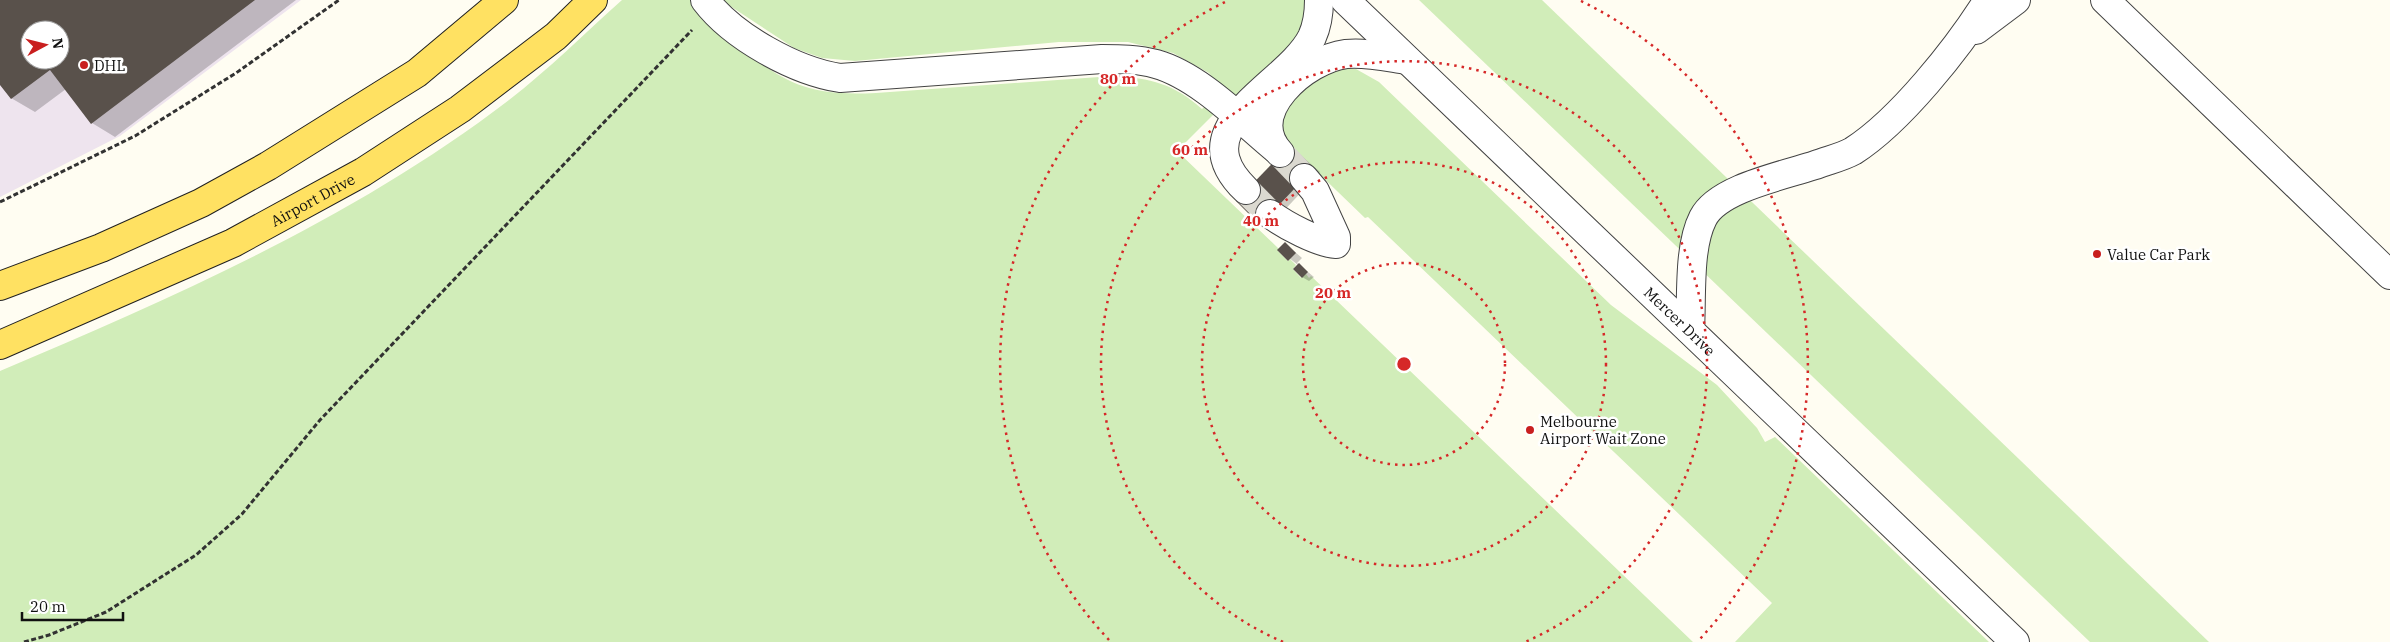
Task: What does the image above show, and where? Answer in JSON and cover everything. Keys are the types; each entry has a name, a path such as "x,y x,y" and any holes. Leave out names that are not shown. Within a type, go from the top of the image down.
{"main road":[{"path":"0,286 100,248 193,207 268,166 417,73 504,0"},
{"name":"Airport Drive","path":"0,345 233,243 363,172 460,109 556,36 593,0"}],"street":[{"path":"1246,190 1235,178 1226,158 1227,136 1236,116 1306,46 1316,24 1319,0"},
{"name":"Mercer Drive","path":"1345,0 2015,642"},
{"path":"1690,330 1696,242 1703,218 1711,208 1744,188 1851,152 1902,108 1953,48 1988,0"},
{"path":"1953,48 2016,0"},
{"path":"2105,0 2390,275"},
{"path":"709,4 758,45 777,57 827,76 854,78 1086,60 1132,60 1156,64 1181,75 1236,116 1278,152 1269,131 1270,111 1275,102 1308,68 1319,62 1345,54 1408,60"},
{"path":"1270,214 1291,228 1325,242 1336,244 1336,237 1320,199 1304,178"}],"path":[{"path":"0,202 135,136 236,73 339,0"},
{"path":"24,642 49,635 106,612 196,555 242,514 320,420 709,4"}],"shaded area":[{"path":"0,0 301,0 120,136 0,197"}],"green space":[{"path":"622,0 690,0 706,17 776,73 792,82 828,92 876,93 1113,76 1139,78 1161,84 1192,100 1202,109 1205,106 1214,114 1177,151 1279,249 1278,251 1288,261 1290,259 1296,265 1293,269 1301,278 1306,274 1309,278 1311,276 1693,642 0,642 0,371 133,314 263,252 389,182 509,100 552,64"},
{"path":"721,0 1305,0 1307,15 1297,39 1250,91 1237,96 1229,95 1209,73 1173,53 1128,42 1059,42 855,61 822,58 794,48"},
{"path":"1419,0 1542,0 2209,642 2090,642"},
{"path":"1343,67 1356,69 1379,82 1611,305 1717,385 1757,428 1765,442 1775,437 1989,642 1735,642 1772,603 1368,217 1365,218 1282,138 1284,111 1310,80"}],"building":[{"name":"DHL","path":"0,0 255,0 91,124 50,70 11,99 0,85"},
{"path":"1290,145 1314,168 1260,225 1236,201"},
{"path":"1285,242 1296,253 1288,261 1277,250"},
{"path":"1299,263 1308,272 1302,278 1293,269"}],"tunnel":[{"path":"1281,154 1304,178"},
{"path":"1246,190 1270,214"}],"place":[{"name":"DHL","path":"84,65"},
{"name":"Value Car Park","path":"2097,254"},
{"name":"Melbourne Airport Wait Zone","path":"1530,430"}]}
